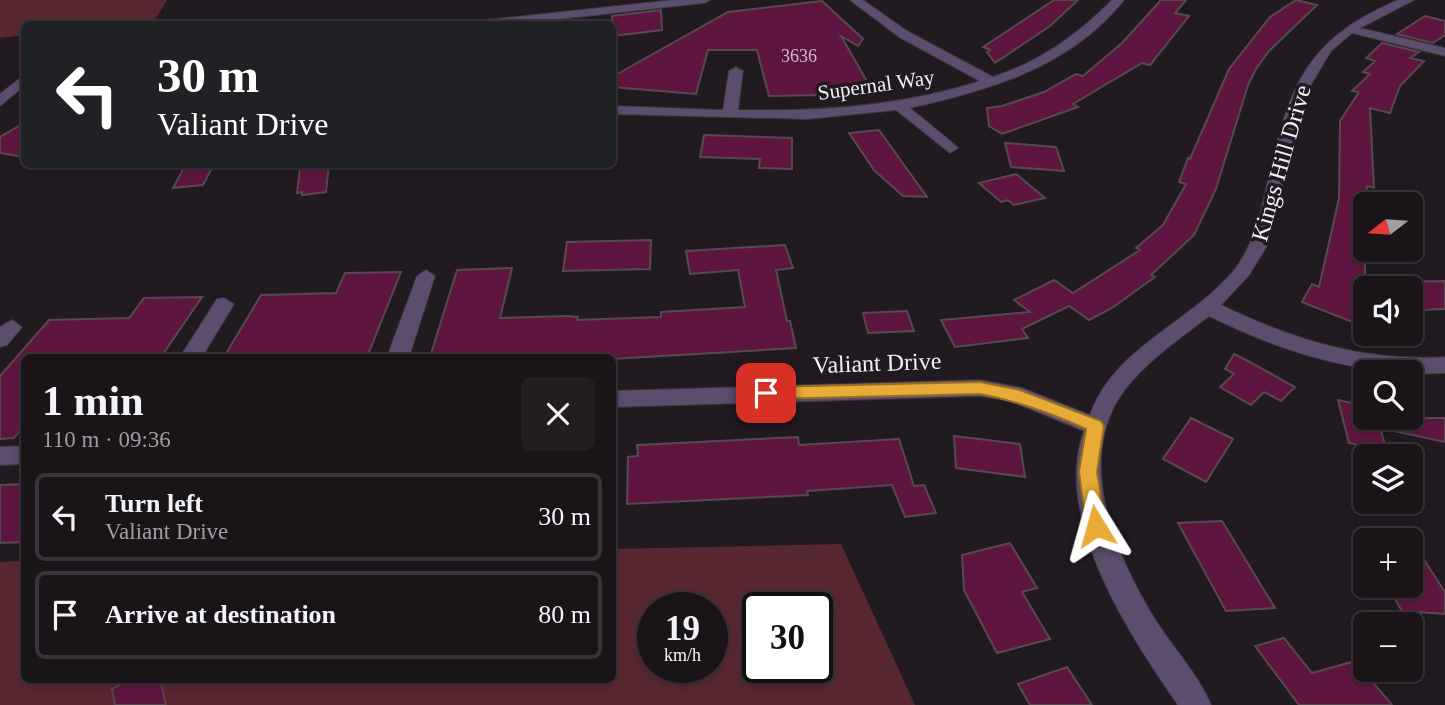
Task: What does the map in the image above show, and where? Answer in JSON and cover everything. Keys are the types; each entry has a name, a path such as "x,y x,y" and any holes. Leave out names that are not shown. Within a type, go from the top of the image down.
{"street":[{"path":"511,21 652,3 704,0"},
{"path":"856,0 903,34 992,82"},
{"name":"Supernal Way","path":"616,110 818,115 899,106 992,82 1027,69 1077,40 1118,0"},
{"name":"Kings Hill Drive","path":"1196,705 1121,590 1096,526 1088,472 1095,426 1112,390 1137,362 1208,307 1234,281 1253,255 1266,228 1298,89 1311,66 1329,46 1351,29 1396,1"},
{"path":"1351,29 1445,52"},
{"path":"730,114 736,71"},
{"path":"0,77 21,77"},
{"path":"0,102 21,80"},
{"path":"899,106 950,148"},
{"path":"399,354 426,276"},
{"path":"193,354 225,304"},
{"path":"1208,307 1251,329 1311,350 1372,363 1445,365"},
{"name":"Valiant Drive","path":"616,399 980,388 1014,394 1095,426"},
{"path":"0,456 21,455"}],"shaded area":[{"path":"0,0 167,0 155,20 21,21 21,35 0,38"},
{"path":"841,544 915,705 0,705 0,562 21,561 21,683 616,683 616,549"}],"building":[{"path":"1054,0 1078,0 1050,26 995,63 987,52 990,50 983,47"},
{"path":"1161,0 1186,0 1175,13 1189,16 1150,65 1142,63 1073,104 1078,107 1002,134 989,126 987,108 1002,106 1044,92 1076,74 1083,76 1122,43"},
{"path":"1296,0 1317,5 1269,51 1256,69 1248,85 1216,189 1194,235 1151,275 1155,277 1112,308 1089,320 1069,306 1022,329 1028,338 955,347 941,320 1030,312 1014,300 1054,280 1073,293 1140,250 1136,248 1163,225 1186,184 1179,182 1229,69 1270,17"},
{"path":"822,1 863,39 858,46 841,36 872,90 829,95 769,96 757,50 708,50 696,94 616,87 616,75 728,12"},
{"path":"661,10 662,30 616,36 616,21 612,21 612,16"},
{"path":"1425,16 1445,21 1445,35 1433,43 1397,34"},
{"path":"1382,43 1419,52 1410,58 1424,61 1400,86 1390,113 1370,108 1374,188 1367,186 1366,192 1353,192 1353,262 1365,262 1365,276 1353,276 1353,322 1302,302 1312,284 1319,287 1339,198 1340,121 1359,92 1352,91 1370,74 1363,72 1375,61 1366,58"},
{"path":"21,125 21,156 0,153 0,137"},
{"path":"879,130 927,197 903,196 874,170 849,133"},
{"path":"704,135 792,138 792,169 759,168 760,159 700,157"},
{"path":"1005,143 1056,147 1064,171 1011,167"},
{"path":"184,168 212,168 203,185 173,188"},
{"path":"300,168 329,168 326,192 302,195 302,192 297,193"},
{"path":"1016,174 1045,198 1014,205 1008,200 1001,202 979,183"},
{"path":"651,240 650,269 563,271 567,242"},
{"path":"785,245 793,268 776,270 796,348 616,359 616,354 431,354 457,270 512,268 500,318 567,316 578,317 577,320 661,317 661,312 745,307 738,270 690,274 686,251"},
{"path":"401,272 368,354 226,354 261,295 336,293 345,273"},
{"path":"1423,281 1445,281 1445,309 1423,310"},
{"path":"202,297 163,354 21,354 21,429 14,438 0,439 0,376 49,320 129,318 144,298"},
{"path":"907,311 914,331 868,333 863,313"},
{"path":"1234,354 1295,387 1281,401 1264,392 1251,405 1220,387 1234,374 1225,369"},
{"path":"1338,400 1353,403 1353,430 1381,430 1385,444 1349,443"},
{"path":"1191,418 1233,439 1206,482 1163,459"},
{"path":"1423,418 1445,418 1445,442 1389,430 1423,430"},
{"path":"954,436 1020,444 1025,477 956,468"},
{"path":"798,437 799,445 899,439 914,486 924,485 936,513 905,517 892,485 807,491 808,495 627,504 628,457 638,456 637,445"},
{"path":"21,484 21,542 0,543 0,485"},
{"path":"1222,521 1275,608 1226,611 1178,523"},
{"path":"1010,543 1037,588 1022,592 1050,639 997,653 964,590 962,555"},
{"path":"1423,558 1445,592 1445,614 1402,611 1394,598 1423,598"},
{"path":"1284,638 1312,673 1353,662 1353,682 1373,682 1392,705 1299,705 1255,646"},
{"path":"1067,667 1092,705 1030,705 1018,684"},
{"path":"124,683 161,683 166,705 115,705 112,689"}],"route":[{"path":"766,393 980,388 1014,394 1054,408 1095,426 1088,472 1096,526"}]}
